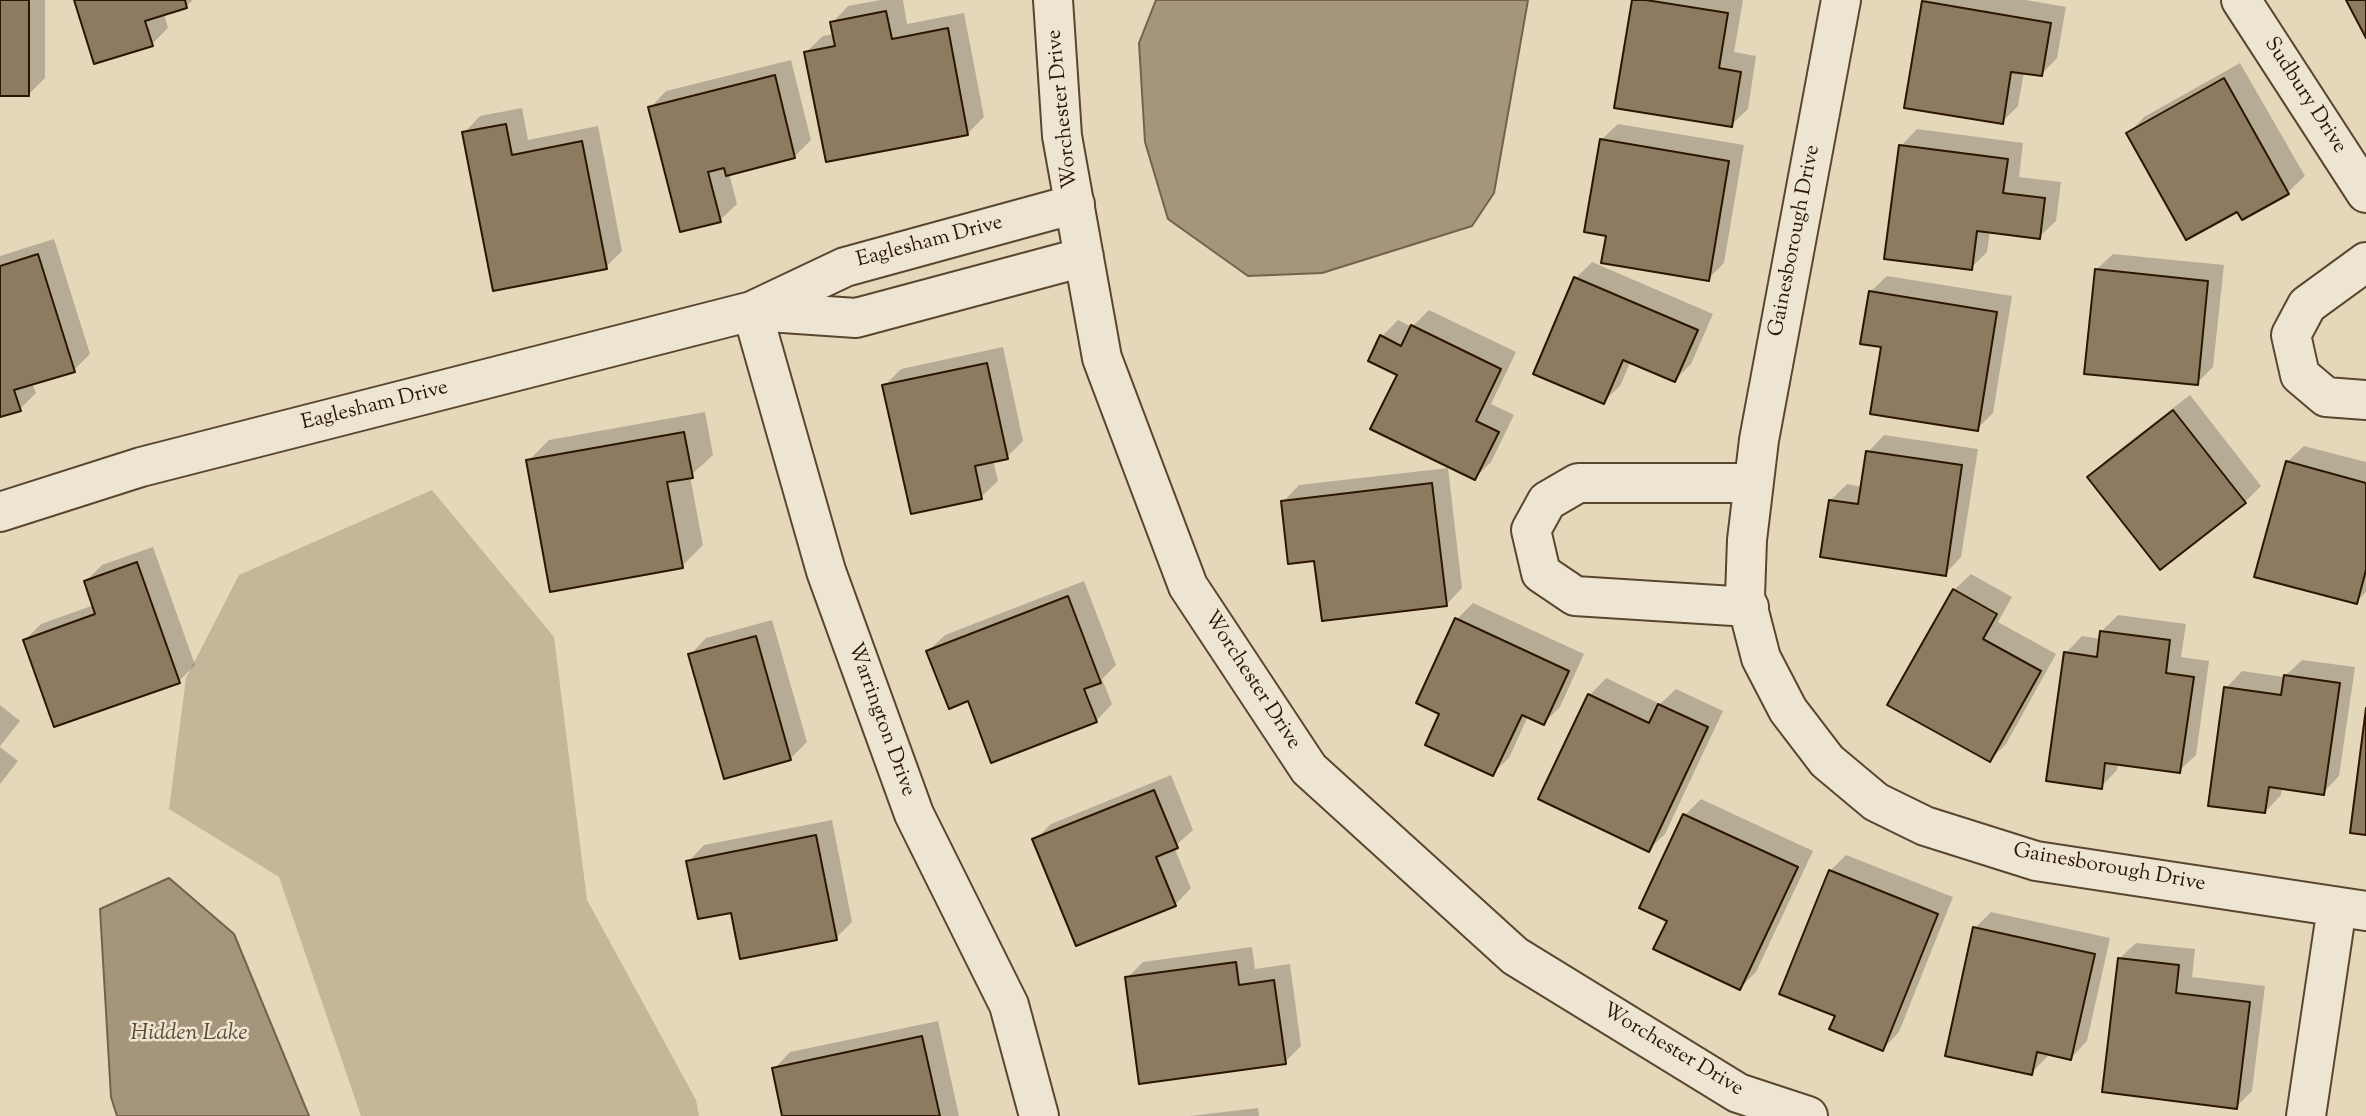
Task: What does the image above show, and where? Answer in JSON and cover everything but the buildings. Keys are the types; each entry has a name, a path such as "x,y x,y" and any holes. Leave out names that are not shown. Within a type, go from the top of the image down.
{"street":[{"name":"Worchester Drive","path":"1053,0 1062,136 1102,358 1188,586 1308,769 1515,956 1738,1093 1808,1116"},
{"name":"Gainesborough Drive","path":"1841,0 1761,426 1753,483 1745,596 1761,659 1788,710 1827,761 1876,802 1925,826 2036,861 2351,909 2306,1116"},
{"name":"Sudbury Drive","path":"2241,0 2366,193"},
{"name":"Eaglesham Drive","path":"0,512 141,467 752,311 845,267 1075,204"},
{"name":"Eaglesham Drive","path":"752,311 856,318 1084,257"},
{"path":"2366,262 2306,304 2291,335 2300,375 2326,397 2366,400"},
{"name":"Warrington Drive","path":"752,311 826,571 914,814 1009,1005 1039,1116"},
{"path":"1749,607 1575,596 1541,573 1531,530 1547,500 1578,483 1753,483"}],"shaded area":[{"path":"432,490 554,637 587,900 696,1100 699,1116 361,1116 279,877 169,809 186,678 239,575"}],"water":[{"path":"1156,0 1528,0 1494,193 1472,226 1322,273 1248,276 1168,219 1145,142 1139,43"},
{"name":"Hidden Lake","path":"169,878 234,934 309,1116 117,1116 111,1097 100,909"}]}
